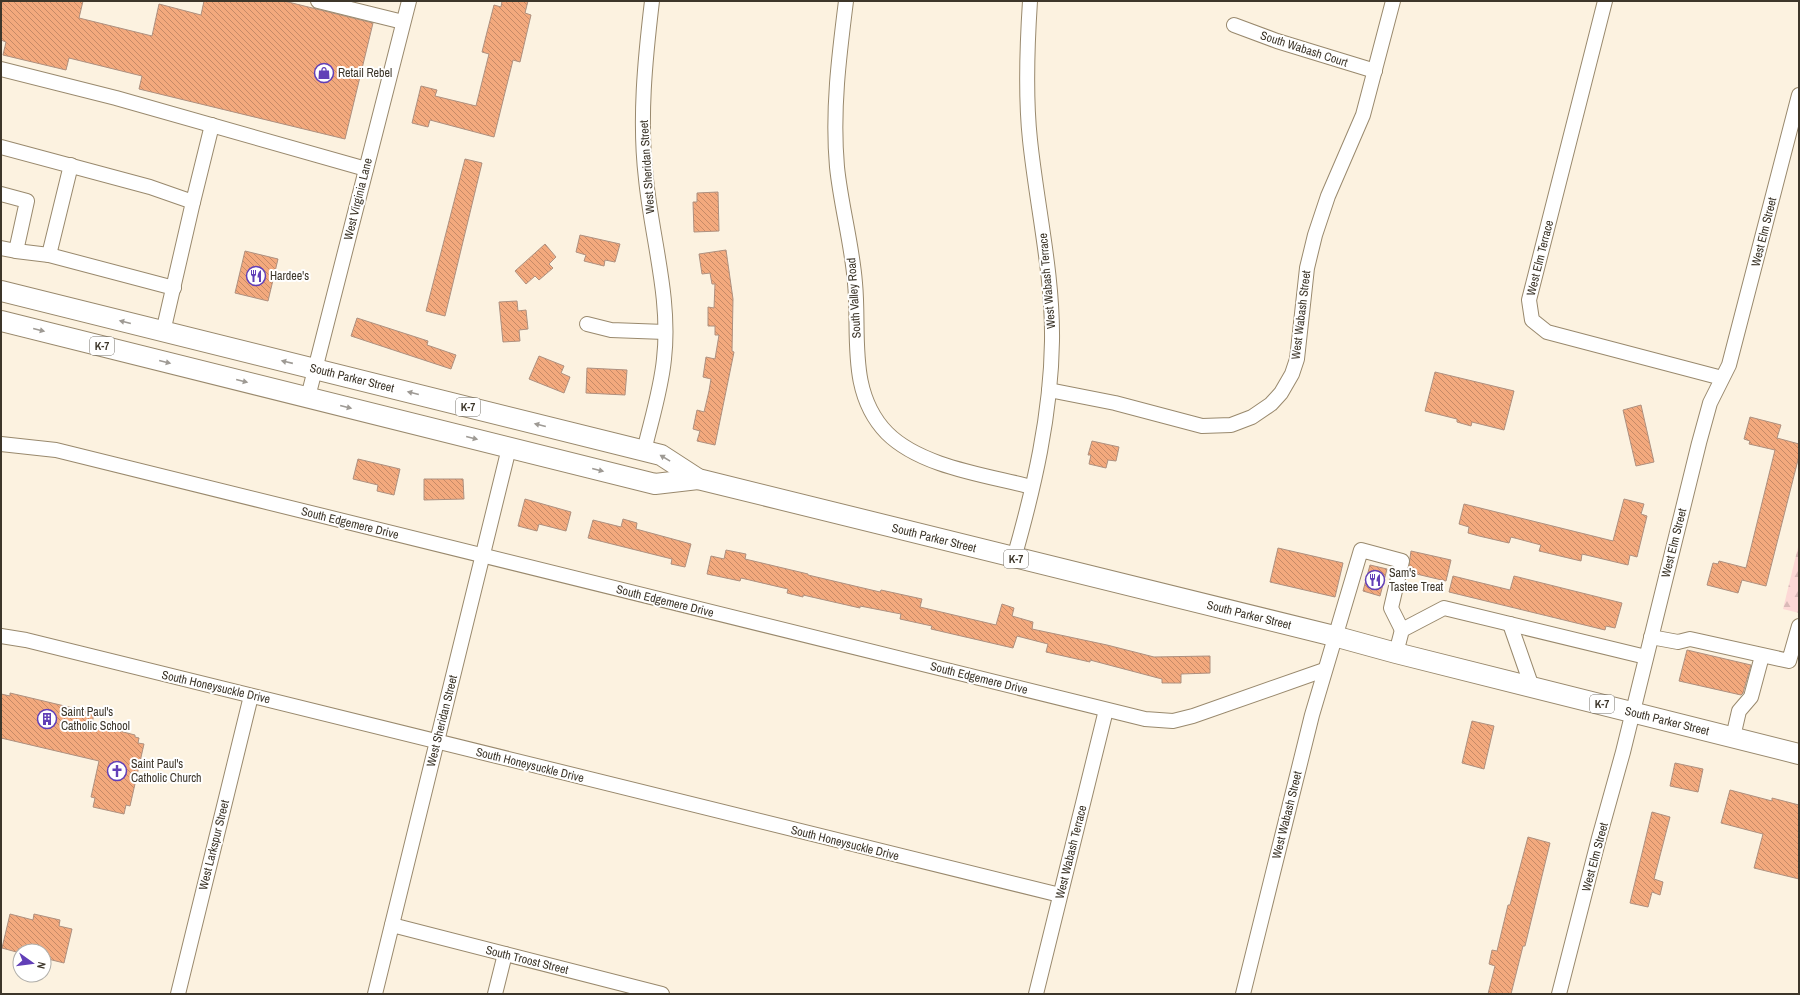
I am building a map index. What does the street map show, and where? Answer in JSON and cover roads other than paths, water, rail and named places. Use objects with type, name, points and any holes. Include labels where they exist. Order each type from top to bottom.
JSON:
[{"type":"highway","name":"South Parker Street","points":[[1,291],[661,455],[698,479],[1334,636],[1396,653],[1799,754]]},
{"type":"highway","name":"South Parker Street","points":[[1,321],[654,484],[698,479]]},
{"type":"street","points":[[318,1],[403,22]]},
{"type":"street","name":"West Virginia Lane","points":[[308,397],[408,1]]},
{"type":"street","name":"West Sheridan Street","points":[[644,451],[659,389],[664,359],[665,332],[664,295],[650,214],[643,134],[646,61],[652,1]]},
{"type":"street","name":"South Valley Road","points":[[846,1],[835,102],[836,138],[842,200],[854,266],[858,326],[857,358],[859,377],[864,396],[876,418],[887,432],[905,448],[926,460],[1032,487]]},
{"type":"street","name":"West Wabash Terrace","points":[[1014,558],[1042,445],[1049,390],[1052,342],[1051,297],[1035,185],[1028,98],[1030,1]]},
{"type":"street","name":"West Wabash Street","points":[[1049,390],[1115,403],[1202,426],[1230,425],[1252,417],[1271,404],[1292,374],[1297,359],[1306,268],[1328,196],[1363,115],[1393,1]]},
{"type":"street","name":"West Elm Terrace","points":[[1605,1],[1529,300],[1532,320],[1547,332],[1722,378]]},
{"type":"street","name":"South Wabash Court","points":[[1234,25],[1277,41],[1375,70]]},
{"type":"street","points":[[1,69],[212,125],[366,170]]},
{"type":"street","name":"West Elm Street","points":[[1559,994],[1633,712],[1709,410],[1729,365],[1740,328],[1799,95]]},
{"type":"street","points":[[163,332],[212,125]]},
{"type":"street","points":[[1,147],[150,187],[193,202]]},
{"type":"street","points":[[49,255],[71,165]]},
{"type":"street","points":[[1,194],[27,201],[16,251]]},
{"type":"street","points":[[1,248],[49,255],[174,288]]},
{"type":"street","points":[[586,324],[611,330],[665,332]]},
{"type":"street","name":"South Edgemere Drive","points":[[1,444],[56,450],[1145,719],[1172,721],[1193,716],[1324,670]]},
{"type":"street","name":"West Sheridan Street","points":[[375,994],[509,448]]},
{"type":"street","name":"West Wabash Street","points":[[1243,994],[1324,670],[1361,550],[1402,561],[1391,608],[1402,630]]},
{"type":"street","points":[[1396,653],[1402,630],[1444,608],[1646,657]]},
{"type":"street","points":[[1510,624],[1532,687]]},
{"type":"street","points":[[1651,636],[1678,642],[1690,639],[1789,661],[1799,626]]},
{"type":"street","name":"South Honeysuckle Drive","points":[[1,636],[26,640],[1060,895]]},
{"type":"street","points":[[1733,737],[1739,711],[1751,697],[1762,656]]},
{"type":"street","name":"West Larkspur Street","points":[[178,994],[209,861],[251,696]]},
{"type":"street","name":"West Wabash Terrace","points":[[1036,994],[1106,710]]},
{"type":"street","name":"South Troost Street","points":[[392,925],[662,994]]},
{"type":"street","points":[[495,994],[505,954]]},
{"type":"place","name":"Retail Rebel","points":[[324,73]]},
{"type":"place","name":"Hardee's","points":[[256,276]]},
{"type":"place","name":"Sam's Tastee Treat","points":[[1375,580]]},
{"type":"place","name":"Saint Paul's Catholic School","points":[[47,719]]},
{"type":"place","name":"Saint Paul's Catholic Church","points":[[117,771]]}]
